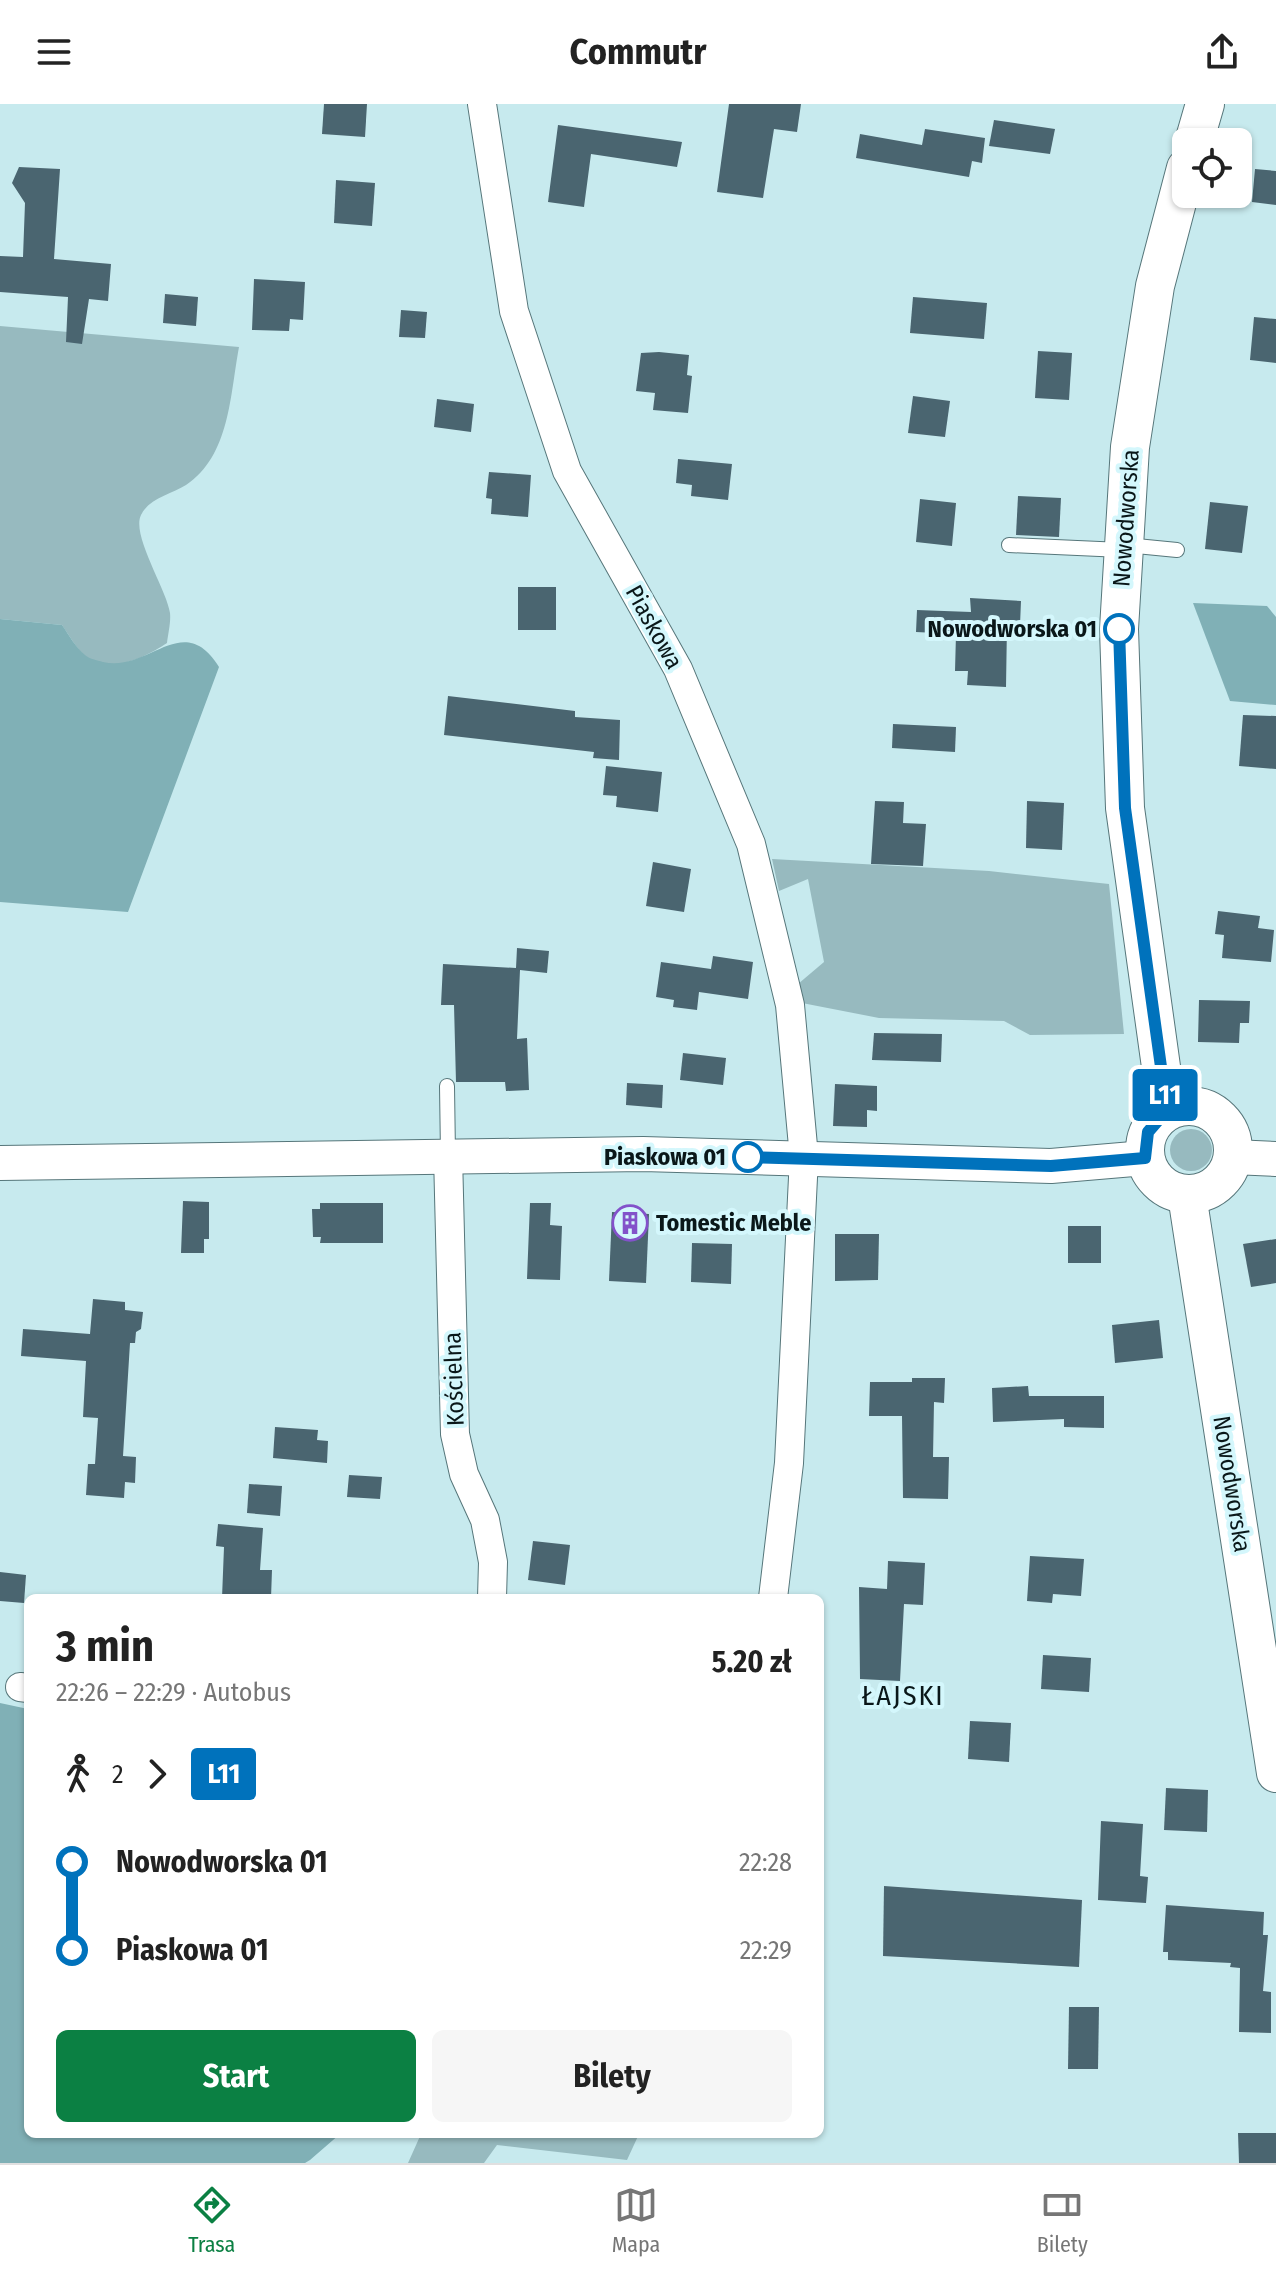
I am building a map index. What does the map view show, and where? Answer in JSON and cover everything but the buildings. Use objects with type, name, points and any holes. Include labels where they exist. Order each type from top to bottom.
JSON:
[{"type":"main road","points":[[1198,128],[1205,104]]},
{"type":"main road","name":"Nowodworska","points":[[1167,1110],[1125,808],[1119,629],[1130,447],[1155,286],[1175,208]]},
{"type":"main road","points":[[1184,1105],[1202,1107],[1220,1117],[1232,1138],[1233,1157],[1218,1184],[1201,1193],[1187,1195],[1161,1185],[1145,1158],[1148,1132],[1167,1110],[1184,1105]]},
{"type":"main road","name":"Nowodworska","points":[[1187,1195],[1276,1773]]},
{"type":"street","name":"Piaskowa","points":[[482,104],[514,311],[567,471],[678,669],[751,844],[790,1005],[804,1157]]},
{"type":"street","points":[[0,1163],[448,1155],[804,1157],[1051,1166],[1145,1158]]},
{"type":"street","name":"Kościelna","points":[[448,1155],[455,1434],[464,1474],[485,1520],[493,1562],[492,1594]]},
{"type":"street","points":[[773,1594],[789,1463],[804,1157]]},
{"type":"street","points":[[1233,1157],[1276,1159]]},
{"type":"lane","points":[[1009,545],[1177,550]]},
{"type":"lane","points":[[447,1086],[448,1155]]},
{"type":"shaded area","points":[[0,326],[239,347],[226,423],[212,458],[201,473],[186,485],[155,500],[141,515],[141,536],[170,617],[167,643],[138,659],[116,664],[95,662],[82,653],[62,625],[0,619]]},
{"type":"shaded area","points":[[1193,603],[1267,606],[1276,617],[1276,705],[1230,701]]},
{"type":"shaded area","points":[[0,619],[62,625],[82,652],[89,658],[103,662],[120,663],[179,643],[192,643],[206,651],[219,667],[128,912],[0,902]]},
{"type":"shaded area","points":[[772,859],[989,871],[1109,884],[1124,1034],[1030,1035],[1004,1021],[879,1018],[802,1003],[798,984],[824,962],[808,879],[779,891]]},
{"type":"shaded area","points":[[1191,1129],[1206,1135],[1212,1150],[1206,1165],[1191,1171],[1176,1165],[1170,1150],[1176,1135]]},
{"type":"shaded area","points":[[0,1703],[24,1708],[24,2138],[335,2138],[305,2163],[0,2163]]},
{"type":"shaded area","points":[[419,2138],[637,2138],[627,2160],[497,2145],[484,2163],[408,2163]]},
{"type":"bus line","name":"L11","points":[[748,1157],[1051,1166],[1145,1158],[1144,1145],[1148,1132],[1167,1110],[1125,808],[1119,629]]},
{"type":"place","name":"Nowodworska 01","points":[[1119,629]]},
{"type":"place","name":"Piaskowa 01","points":[[748,1157]]},
{"type":"place","name":"Tomestic Meble","points":[[630,1223]]},
{"type":"district","name":"ŁAJSKI","points":[[903,1695]]}]
